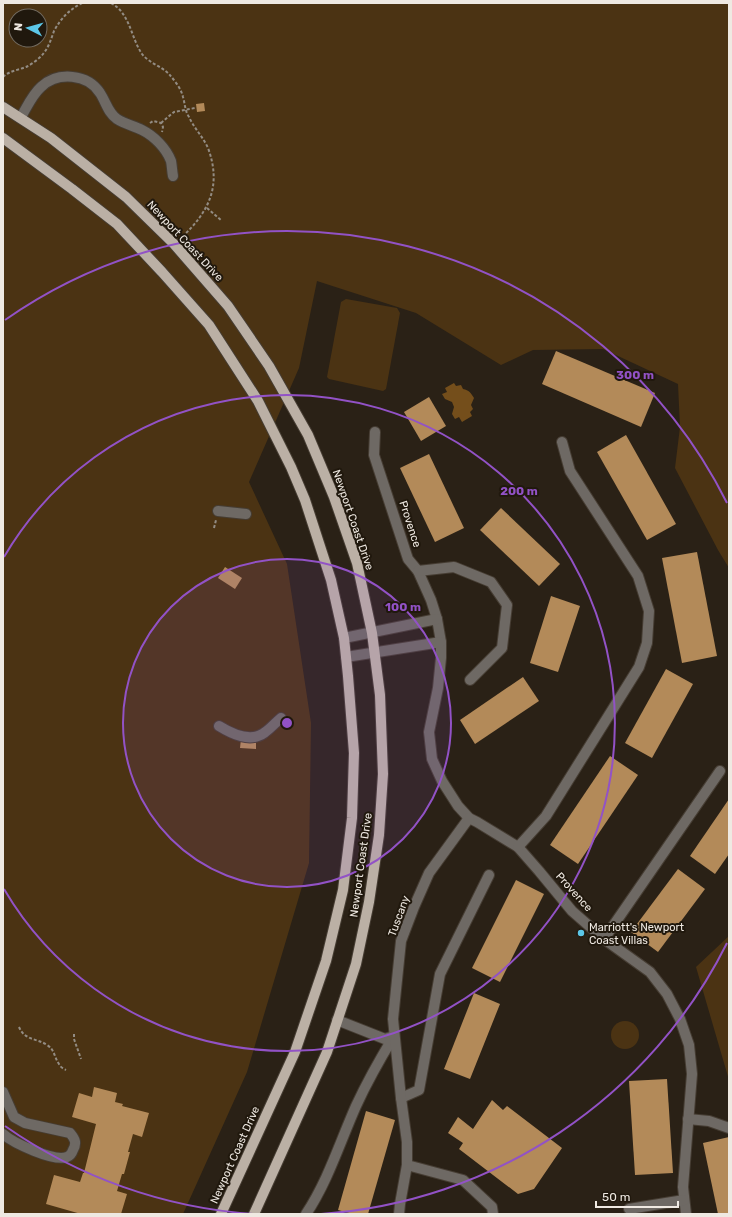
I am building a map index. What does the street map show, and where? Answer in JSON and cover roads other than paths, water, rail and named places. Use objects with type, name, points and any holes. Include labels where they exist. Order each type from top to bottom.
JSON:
[{"type":"main road","name":"Newport Coast Drive","points":[[3,107],[21,117],[51,138],[126,197],[174,244],[228,306],[269,366],[308,435],[334,497],[357,563],[372,633],[380,695],[382,774],[379,835],[369,902],[356,964],[327,1052],[254,1214]]},
{"type":"main road","name":"Newport Coast Drive","points":[[3,138],[117,224],[162,272],[209,326],[258,401],[291,467],[305,500],[331,580],[344,638],[354,752],[352,818],[343,890],[326,961],[295,1052],[221,1214]]},
{"type":"street","points":[[21,117],[36,92],[45,83],[61,77],[70,76],[81,78],[91,83],[100,93],[108,109],[116,118],[143,130],[156,139],[165,150],[171,161],[173,176]]},
{"type":"street","name":"Provence","points":[[376,432],[374,455],[408,559],[418,571],[431,600],[437,619],[441,642],[438,688],[429,732],[432,759],[442,781],[458,806],[468,818],[518,847],[539,870],[572,911],[604,939],[650,972],[667,994],[680,1018],[689,1045],[692,1074],[683,1187],[686,1214]]},
{"type":"street","points":[[518,847],[546,816],[639,667],[647,643],[649,611],[638,576],[570,471],[562,442]]},
{"type":"street","points":[[217,515],[246,514]]},
{"type":"street","points":[[418,571],[454,567],[491,582],[507,605],[502,648],[470,680]]},
{"type":"street","points":[[344,638],[437,619]]},
{"type":"street","points":[[346,657],[441,642]]},
{"type":"street","points":[[219,726],[234,735],[256,737],[264,733],[280,718]]},
{"type":"street","points":[[604,939],[720,771]]},
{"type":"street","name":"Tuscany","points":[[400,1214],[400,1204],[407,1165],[408,1142],[401,1098],[393,1018],[401,941],[414,907],[430,873],[468,818]]},
{"type":"street","points":[[401,1098],[419,1090],[440,974],[490,875]]},
{"type":"street","points":[[337,1020],[385,1039],[394,1036]]},
{"type":"street","points":[[306,1214],[313,1204],[335,1157],[356,1106],[377,1064],[394,1036]]},
{"type":"street","points":[[3,1092],[14,1117],[25,1123],[70,1133],[75,1138],[75,1146],[72,1154],[67,1157],[56,1158],[31,1149],[3,1134]]},
{"type":"street","points":[[688,1119],[709,1121],[729,1128]]},
{"type":"street","points":[[407,1165],[463,1180],[492,1207],[493,1214]]},
{"type":"street","points":[[629,1209],[684,1200]]},
{"type":"place","name":"Marriott's Newport Coast Villas","points":[[581,933]]}]
